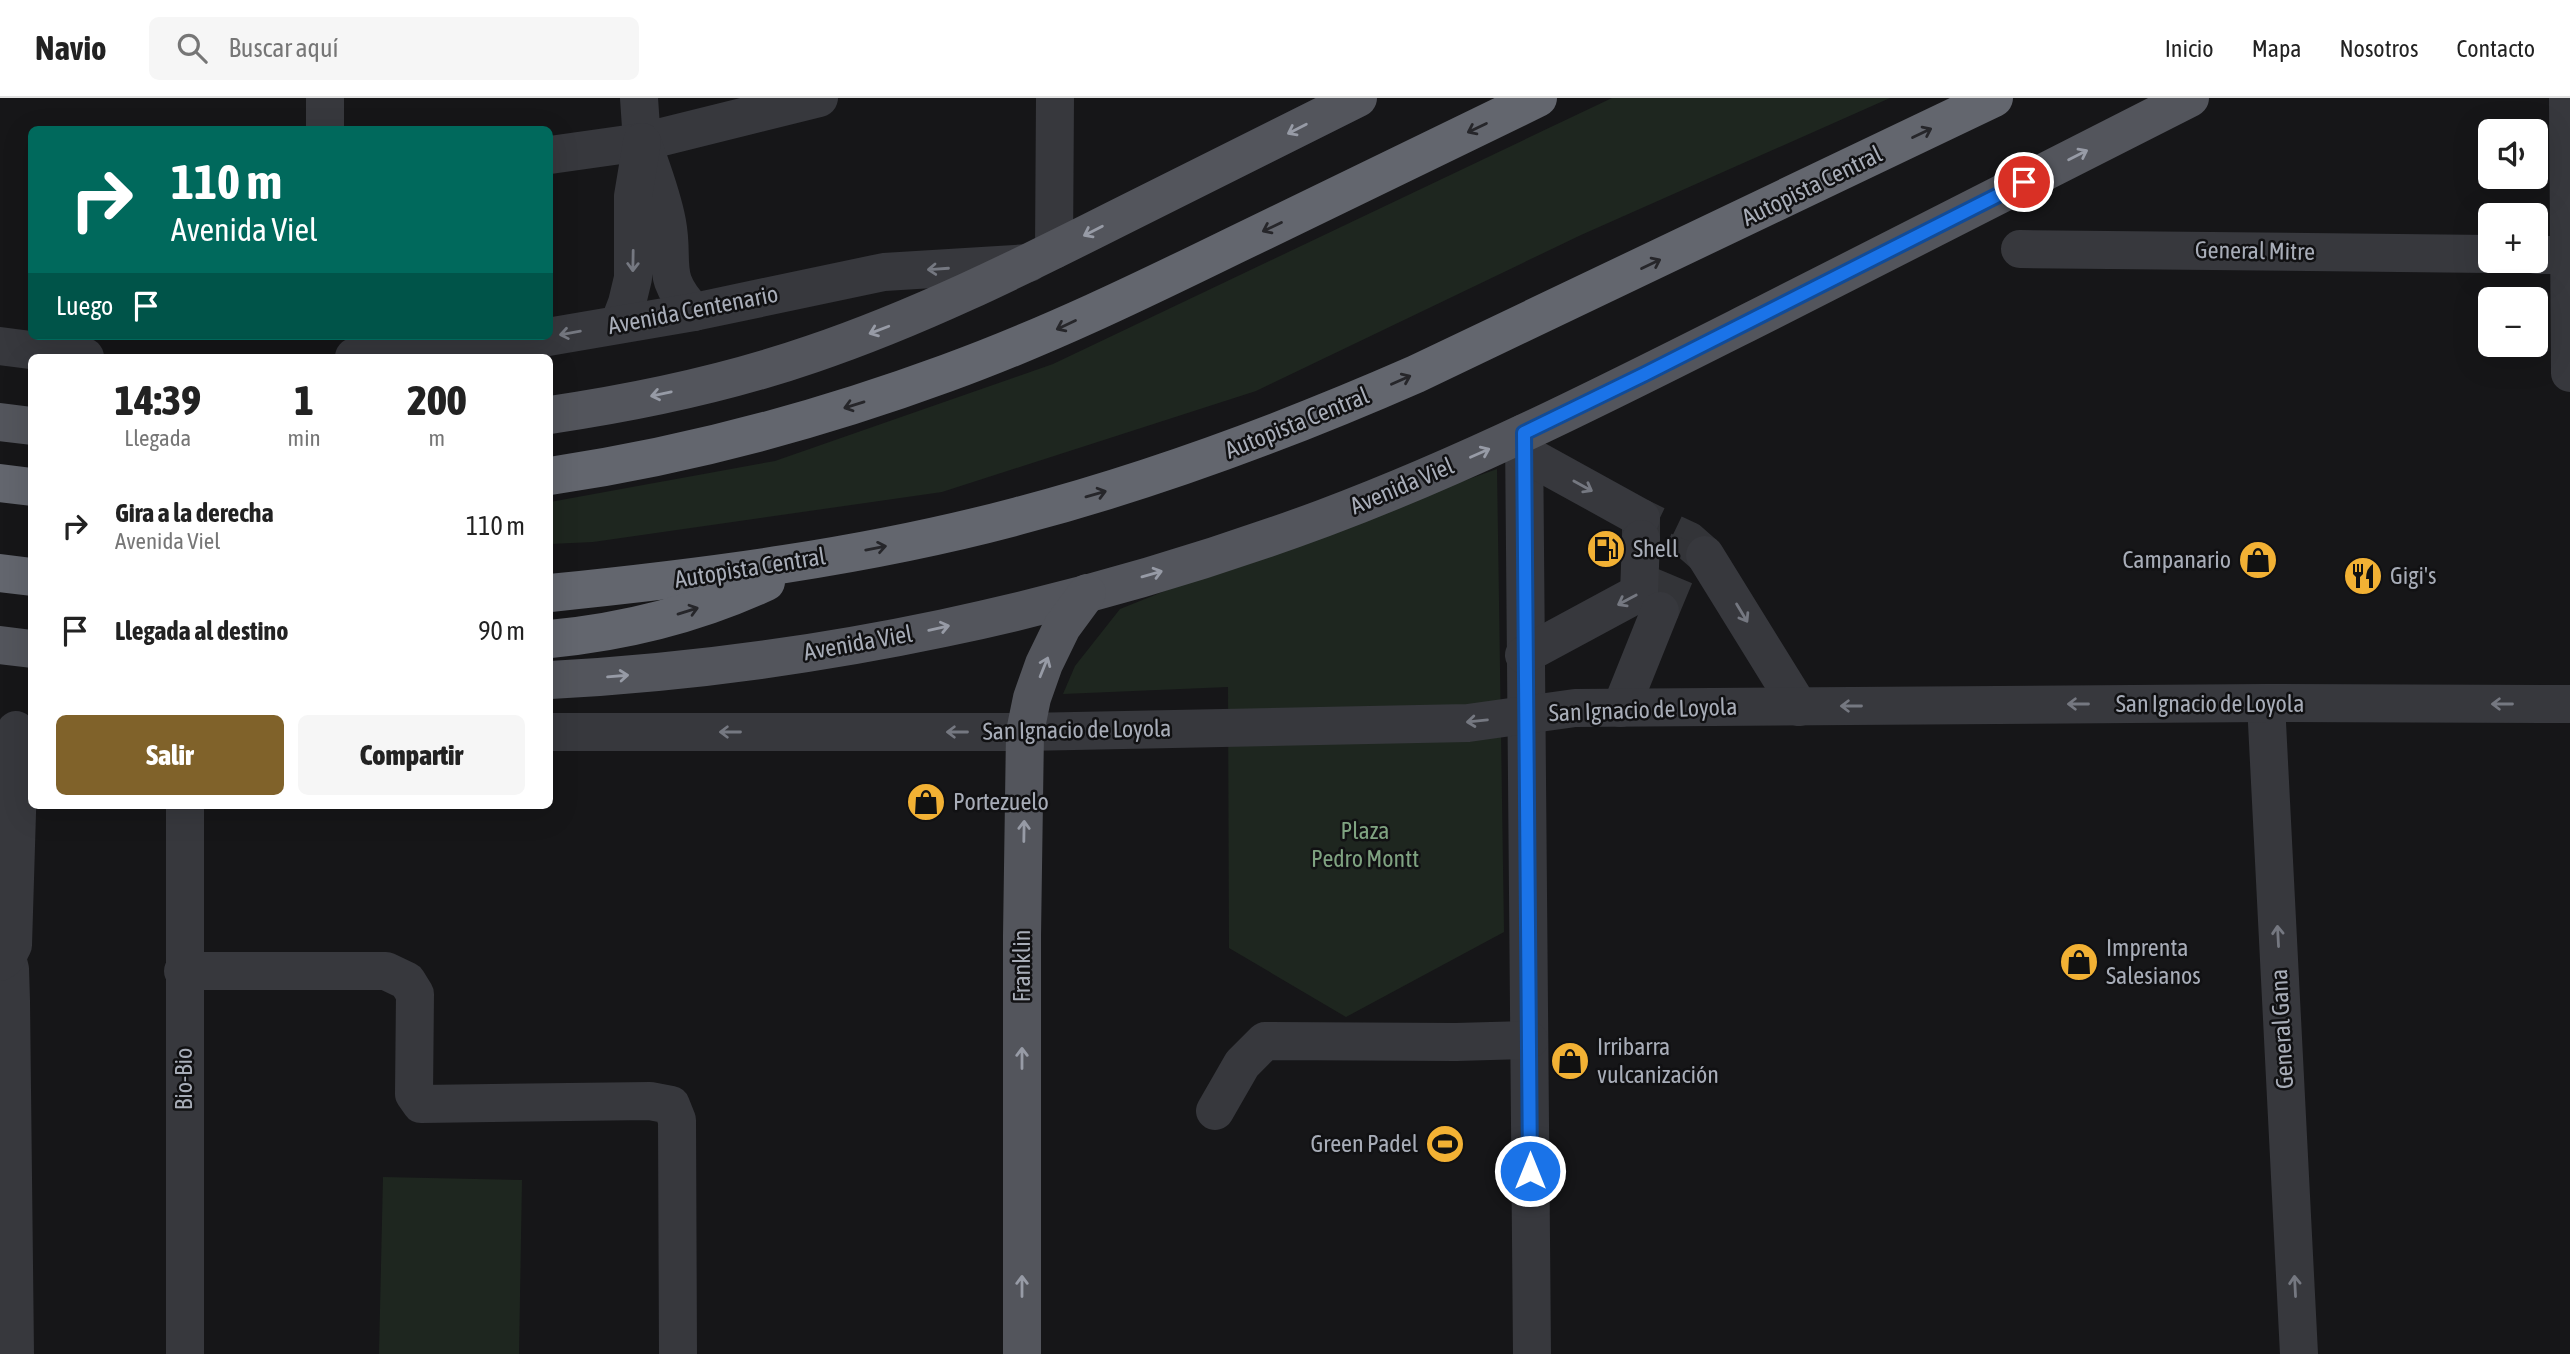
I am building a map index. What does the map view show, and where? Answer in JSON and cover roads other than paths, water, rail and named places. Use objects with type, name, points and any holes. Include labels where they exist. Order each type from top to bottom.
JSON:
[{"type":"highway","points":[[553,475],[686,451],[862,402],[948,373],[1071,323],[1538,98]]},
{"type":"highway","name":"Autopista Central","points":[[553,593],[679,580],[808,561],[914,541],[1121,487],[1221,454],[1320,416],[1589,293],[1994,98]]},
{"type":"highway","points":[[0,483],[28,486]]},
{"type":"highway","points":[[553,638],[667,617],[716,603],[808,561]]},
{"type":"highway","points":[[0,573],[28,576]]},
{"type":"main road","points":[[553,414],[737,377],[811,355],[959,297],[1358,98]]},
{"type":"main road","name":"Avenida Viel","points":[[553,680],[699,668],[910,635],[1087,593],[1170,569],[1322,518],[1524,444],[1645,374],[2190,98]]},
{"type":"main road","points":[[0,422],[28,426]]},
{"type":"main road","name":"Franklin","points":[[1022,1354],[1025,732],[1032,698],[1044,664],[1062,627],[1087,593]]},
{"type":"main road","points":[[0,645],[28,648]]},
{"type":"street","points":[[325,98],[326,126]]},
{"type":"street","points":[[619,324],[633,278],[633,196],[642,142],[639,98]]},
{"type":"street","points":[[553,155],[642,142],[819,98]]},
{"type":"street","points":[[1042,257],[1055,98]]},
{"type":"street","points":[[2568,98],[2570,373]]},
{"type":"street","points":[[642,142],[661,193],[668,225],[670,273],[677,295],[694,312]]},
{"type":"street","name":"General Mitre","points":[[2020,249],[2478,254]]},
{"type":"street","points":[[2548,255],[2570,255]]},
{"type":"street","name":"Avenida Centenario","points":[[553,336],[694,312],[884,272],[1042,257]]},
{"type":"street","name":"Avenida Centenario","points":[[389,354],[529,340]]},
{"type":"street","points":[[0,346],[62,354]]},
{"type":"street","points":[[1524,444],[1641,528],[1639,593],[1524,655]]},
{"type":"street","points":[[1524,444],[1532,1354]]},
{"type":"street","points":[[1705,555],[1799,706]]},
{"type":"street","points":[[1621,708],[1660,611]]},
{"type":"street","name":"San Ignacio de Loyola","points":[[553,732],[1025,732],[1468,723],[1574,708],[2266,703],[2570,704]]},
{"type":"street","name":"General Gana","points":[[2266,703],[2299,1354]]},
{"type":"street","points":[[15,1354],[10,980],[3,960],[13,945],[18,780],[16,730]]},
{"type":"street","name":"Bio-Bio","points":[[184,1354],[185,809]]},
{"type":"street","points":[[183,971],[386,971],[407,981],[415,994],[414,1094],[421,1104],[650,1101],[671,1105],[677,1120],[678,1354]]},
{"type":"street","points":[[1215,1111],[1242,1064],[1265,1041],[1529,1040]]},
{"type":"tunnel","points":[[1641,539],[1641,518],[1689,541],[1705,555]]},
{"type":"tunnel","points":[[1660,611],[1689,541]]},
{"type":"place","name":"Shell","points":[[1606,549]]},
{"type":"place","name":"Campanario","points":[[2258,560]]},
{"type":"place","name":"Gigi's","points":[[2363,576]]},
{"type":"place","name":"Portezuelo","points":[[926,802]]},
{"type":"place","name":"Imprenta Salesianos","points":[[2079,962]]},
{"type":"place","name":"Irribarra vulcanización","points":[[1570,1061]]},
{"type":"place","name":"Green Padel","points":[[1445,1144]]},
{"type":"park label","name":"Plaza Pedro Montt","points":[[1365,845]]}]
